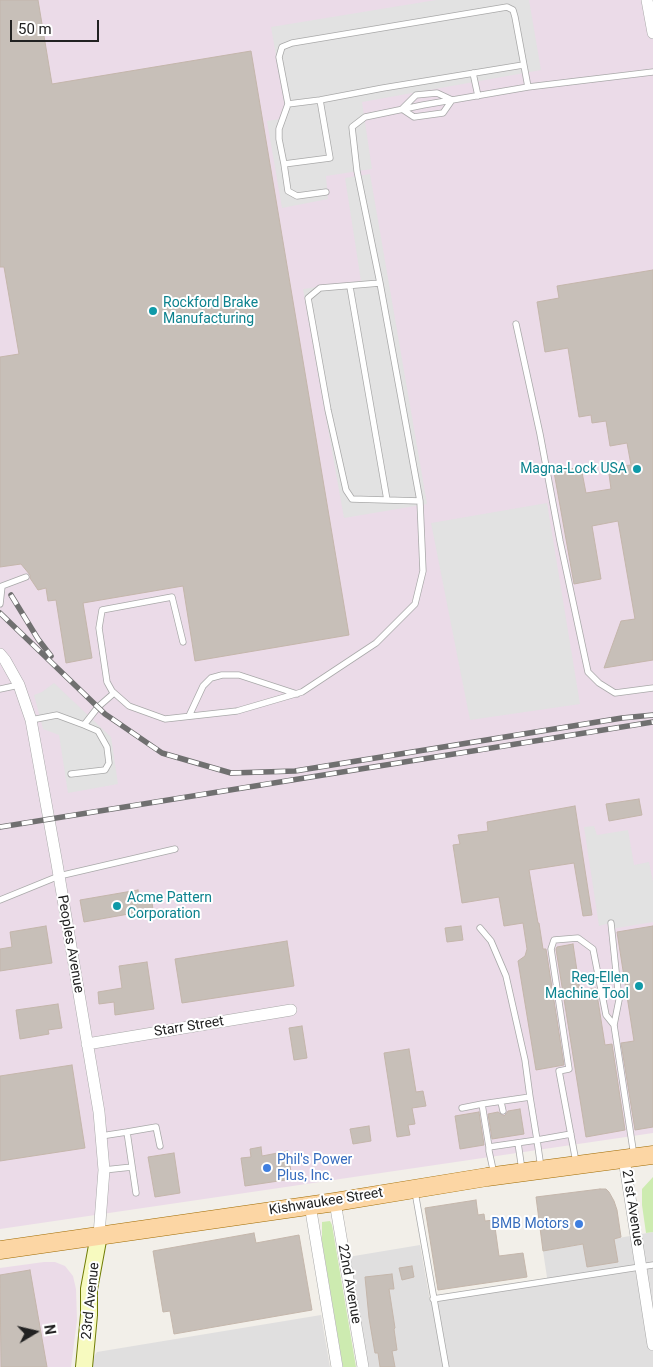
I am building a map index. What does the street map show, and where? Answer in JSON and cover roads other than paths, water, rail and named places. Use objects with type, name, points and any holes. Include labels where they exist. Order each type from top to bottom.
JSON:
[{"type":"main road","name":"Kishwaukee Street","points":[[0,1250],[335,1202],[494,1176],[653,1155]]},
{"type":"street","points":[[647,0],[653,33]]},
{"type":"street","name":"Peoples Avenue","points":[[3,657],[19,685],[31,720],[88,1044],[99,1112],[104,1170],[99,1235]]},
{"type":"street","name":"Starr Street","points":[[88,1044],[291,1010]]},
{"type":"street","name":"21st Avenue","points":[[629,1158],[641,1266],[653,1346]]},
{"type":"street","name":"22nd Avenue","points":[[335,1202],[363,1367]]},
{"type":"street","name":"22nd Avenue","points":[[310,1205],[337,1367]]},
{"type":"street","name":"23rd Avenue","points":[[84,1367],[89,1315],[89,1289],[99,1235]]},
{"type":"lane","points":[[326,192],[297,196],[288,191],[279,139],[279,129],[288,104],[279,57],[282,47],[292,43],[329,36],[507,7],[513,10],[515,17],[528,88]]},
{"type":"lane","points":[[288,104],[523,65]]},
{"type":"lane","points":[[183,642],[172,597],[102,610],[99,628],[107,682],[114,693],[129,706],[165,719],[237,711],[297,694],[376,643],[415,604],[423,571],[420,501],[357,171],[352,127],[365,117],[402,109],[528,88],[653,72]]},
{"type":"lane","points":[[473,73],[478,96]]},
{"type":"lane","points":[[402,109],[416,95],[437,93],[452,100]]},
{"type":"lane","points":[[284,164],[330,158],[320,100]]},
{"type":"lane","points":[[402,109],[414,117],[443,113],[452,100]]},
{"type":"lane","points":[[380,284],[320,288],[308,298],[328,410],[346,490],[352,499],[420,501]]},
{"type":"lane","points":[[350,287],[387,500]]},
{"type":"lane","points":[[516,324],[588,672],[599,683],[615,694],[653,688]]},
{"type":"lane","points":[[0,604],[2,586],[26,576]]},
{"type":"lane","points":[[189,716],[203,686],[211,678],[222,675],[239,675],[297,694]]},
{"type":"lane","points":[[0,689],[19,685]]},
{"type":"lane","points":[[84,725],[98,707],[114,693]]},
{"type":"lane","points":[[31,720],[57,715],[98,731],[107,747],[109,763],[105,770],[71,774]]},
{"type":"lane","points":[[0,900],[59,876],[175,849]]},
{"type":"lane","points":[[611,923],[619,1000],[614,1025],[629,1158]]},
{"type":"lane","points":[[480,928],[491,941],[506,976],[525,1060],[541,1170]]},
{"type":"lane","points":[[576,1165],[560,1071],[569,1069],[551,949],[554,940],[578,938],[593,949],[606,1015],[614,1025]]},
{"type":"lane","points":[[462,1108],[530,1097]]},
{"type":"lane","points":[[501,1102],[503,1111]]},
{"type":"lane","points":[[482,1104],[494,1176]]},
{"type":"lane","points":[[101,1136],[156,1127],[160,1146]]},
{"type":"lane","points":[[127,1132],[136,1193]]},
{"type":"lane","points":[[488,1147],[571,1134]]},
{"type":"lane","points":[[507,1137],[508,1144]]},
{"type":"lane","points":[[518,1143],[523,1172]]},
{"type":"lane","points":[[104,1170],[132,1167]]},
{"type":"lane","points":[[414,1188],[446,1367]]},
{"type":"lane","points":[[433,1299],[653,1265]]},
{"type":"railway","points":[[11,595],[38,639],[51,656]]},
{"type":"railway","points":[[0,613],[105,714],[162,753],[231,773],[295,771],[622,718],[653,715]]},
{"type":"railway","points":[[0,827],[653,722]]},
{"type":"place","name":"Rockford Brake Manufacturing","points":[[153,311]]},
{"type":"place","name":"Magna-Lock USA","points":[[637,469]]},
{"type":"place","name":"Acme Pattern Corporation","points":[[117,906]]},
{"type":"place","name":"Reg-Ellen Machine Tool","points":[[639,986]]},
{"type":"place","name":"Phil's Power Plus, Inc.","points":[[267,1168]]},
{"type":"place","name":"BMB Motors","points":[[579,1224]]}]
